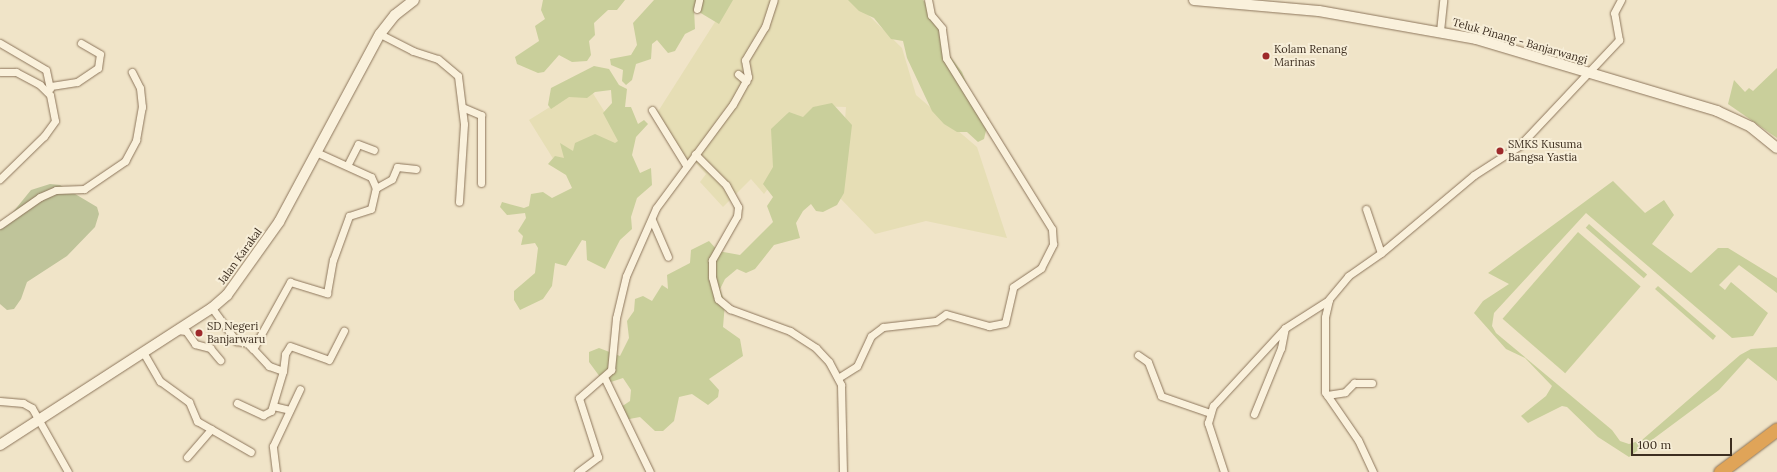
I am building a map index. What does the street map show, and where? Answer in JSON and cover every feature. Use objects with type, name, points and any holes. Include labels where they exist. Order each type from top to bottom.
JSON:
[{"type":"highway","points":[[1720,472],[1777,429]]},
{"type":"main road","name":"Jalan Karakal","points":[[0,445],[212,308],[261,249],[380,34],[395,15],[414,0]]},
{"type":"main road","name":"Teluk Pinang - Banjarwangi","points":[[1194,0],[1274,3],[1440,31],[1733,117],[1777,148]]},
{"type":"street","points":[[696,8],[699,0]]},
{"type":"street","points":[[578,472],[598,457],[579,398],[605,379],[613,363],[620,291],[652,220],[686,165],[746,82],[748,75],[745,60],[765,27],[774,0]]},
{"type":"street","points":[[838,378],[857,366],[871,336],[884,327],[936,321],[946,314],[989,326],[1005,323],[1013,287],[1041,268],[1053,244],[1052,229],[946,58],[942,28],[931,15],[928,0]]},
{"type":"street","points":[[1440,31],[1443,0]]},
{"type":"street","points":[[1224,472],[1210,430],[1210,413],[1285,328],[1329,299],[1348,276],[1381,253],[1470,178],[1512,153],[1589,74],[1619,40],[1614,13],[1620,0]]},
{"type":"street","points":[[380,34],[413,51],[438,59],[452,69],[461,81],[462,107],[459,202]]},
{"type":"street","points":[[0,43],[46,70],[51,86],[50,95],[55,116],[53,126],[0,179]]},
{"type":"street","points":[[51,86],[77,82],[98,68],[100,54],[81,43]]},
{"type":"street","points":[[0,72],[21,73],[50,95]]},
{"type":"street","points":[[0,225],[40,197],[56,190],[84,189],[125,161],[136,140],[142,107],[140,88],[132,72]]},
{"type":"street","points":[[738,74],[746,82]]},
{"type":"street","points":[[462,107],[481,115],[481,183]]},
{"type":"street","points":[[652,110],[686,165]]},
{"type":"street","points":[[348,164],[358,144],[374,150]]},
{"type":"street","points":[[253,349],[288,284],[294,281],[327,293],[333,260],[349,216],[370,212],[376,188],[371,177],[348,164],[316,152]]},
{"type":"street","points":[[694,154],[726,185],[738,207],[736,216],[712,260],[712,277],[719,301],[790,331],[816,348],[838,378],[843,472]]},
{"type":"street","points":[[376,188],[392,179],[397,167],[416,169]]},
{"type":"street","points":[[1366,209],[1381,253]]},
{"type":"street","points":[[652,220],[668,257]]},
{"type":"street","points":[[1329,299],[1325,322],[1327,395],[1358,440],[1372,472]]},
{"type":"street","points":[[212,308],[236,341],[247,343],[269,366],[283,371]]},
{"type":"street","points":[[1254,414],[1282,348],[1285,328]]},
{"type":"street","points":[[177,330],[187,332],[195,344],[210,348],[220,360]]},
{"type":"street","points":[[237,403],[263,416],[273,406],[283,371],[285,354],[290,346],[330,360],[344,331]]},
{"type":"street","points":[[143,352],[160,382],[187,400],[196,419],[251,452]]},
{"type":"street","points":[[1138,355],[1150,365],[1161,396],[1210,413]]},
{"type":"street","points":[[605,379],[650,472]]},
{"type":"street","points":[[1327,395],[1345,392],[1354,383],[1372,383]]},
{"type":"street","points":[[276,472],[273,446],[300,389]]},
{"type":"street","points":[[0,401],[28,405],[39,419],[68,472]]},
{"type":"street","points":[[273,406],[290,410]]},
{"type":"street","points":[[187,457],[211,429]]},
{"type":"shaded area","points":[[729,0],[853,0],[902,48],[916,95],[977,147],[1007,238],[926,221],[875,234],[839,197],[846,107],[817,106],[801,123],[788,112],[778,175],[764,194],[751,179],[723,207],[700,182],[706,174],[694,161],[686,161],[657,113]]},
{"type":"shaded area","points":[[587,84],[623,141],[578,152],[557,165],[529,120]]},
{"type":"green space","points":[[543,0],[625,0],[617,10],[608,10],[594,23],[595,35],[589,41],[591,55],[587,61],[572,62],[559,55],[544,72],[538,73],[517,64],[515,57],[539,41],[535,26],[545,19],[541,10]]},
{"type":"green space","points":[[654,0],[733,0],[719,24],[694,9],[695,29],[685,34],[675,51],[668,53],[657,40],[652,44],[651,59],[636,64],[632,80],[626,85],[622,81],[623,70],[611,65],[610,59],[631,55],[637,45],[633,23]]},
{"type":"green space","points":[[848,0],[923,0],[930,6],[944,28],[946,51],[962,72],[977,110],[989,118],[984,139],[978,142],[967,132],[957,132],[944,124],[932,111],[907,58],[903,41],[891,39],[874,18],[859,11]]},
{"type":"green space","points":[[594,66],[609,69],[619,85],[627,89],[625,107],[631,107],[638,124],[644,120],[648,124],[636,137],[632,155],[640,173],[651,168],[652,185],[637,198],[631,217],[632,229],[620,240],[605,269],[587,260],[586,241],[582,240],[566,266],[555,263],[552,286],[543,299],[520,310],[514,300],[514,291],[535,273],[538,248],[535,243],[521,245],[523,236],[518,231],[526,218],[525,213],[507,215],[500,207],[502,202],[524,208],[529,206],[531,194],[543,192],[552,198],[572,188],[566,175],[548,164],[555,156],[564,158],[560,143],[573,151],[575,143],[595,134],[615,143],[618,141],[603,113],[612,103],[611,90],[595,92],[587,98],[569,97],[551,109],[548,105],[551,88]]},
{"type":"green space","points":[[1777,68],[1777,138],[1728,104],[1734,80],[1745,92],[1749,88],[1753,91]]},
{"type":"green space","points":[[832,103],[852,125],[844,193],[837,205],[823,212],[816,211],[811,204],[803,211],[796,223],[800,238],[774,245],[755,269],[746,273],[737,269],[725,279],[720,289],[725,303],[723,327],[740,339],[743,356],[709,379],[719,390],[718,397],[708,405],[692,394],[679,397],[674,421],[663,431],[655,431],[640,417],[624,420],[618,409],[630,401],[631,390],[623,378],[611,382],[600,377],[589,362],[589,352],[599,348],[620,356],[629,338],[627,321],[634,311],[635,299],[643,296],[652,301],[662,285],[668,289],[667,275],[690,263],[691,250],[709,241],[718,251],[740,255],[773,222],[767,206],[773,197],[763,184],[773,167],[771,129],[789,112],[803,117],[813,107]]},
{"type":"green space","points":[[1613,181],[1645,213],[1664,200],[1674,215],[1652,244],[1691,273],[1718,248],[1728,248],[1777,278],[1777,293],[1739,265],[1719,285],[1725,290],[1731,282],[1768,313],[1753,336],[1732,338],[1586,213],[1494,313],[1492,326],[1496,333],[1612,430],[1620,441],[1629,444],[1642,440],[1740,355],[1751,349],[1777,347],[1777,381],[1748,358],[1719,390],[1629,457],[1598,437],[1567,407],[1562,406],[1528,423],[1521,416],[1546,396],[1552,386],[1525,358],[1506,349],[1474,313],[1483,301],[1509,284],[1488,273]]},
{"type":"green space","points":[[50,184],[60,185],[97,207],[99,214],[95,227],[67,256],[27,282],[21,299],[14,309],[7,310],[0,304],[0,228],[31,190]]},
{"type":"green space","points":[[1589,224],[1647,275],[1644,278],[1586,228]]},
{"type":"green space","points":[[1578,232],[1641,286],[1565,373],[1503,319]]},
{"type":"green space","points":[[1658,286],[1716,336],[1713,340],[1655,289]]},
{"type":"place","name":"Kolam Renang Marinas","points":[[1266,56]]},
{"type":"place","name":"SMKS Kusuma Bangsa Yastia","points":[[1500,151]]},
{"type":"place","name":"SD Negeri Banjarwaru","points":[[199,333]]}]
